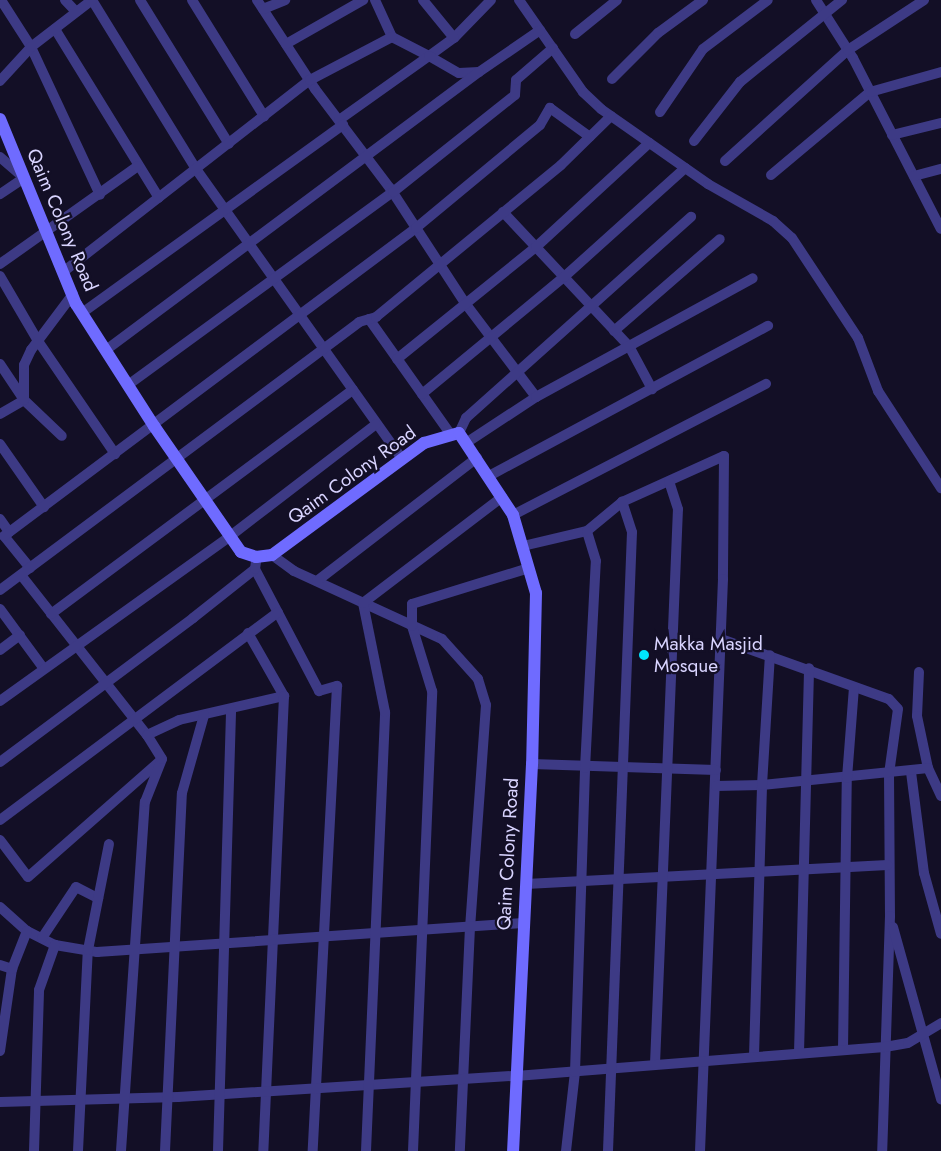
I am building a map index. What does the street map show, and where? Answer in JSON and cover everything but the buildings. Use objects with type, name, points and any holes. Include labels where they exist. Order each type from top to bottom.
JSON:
[{"type":"street","points":[[1,0],[31,47],[100,195]]},
{"type":"street","points":[[65,0],[76,12]]},
{"type":"street","points":[[0,81],[31,47],[92,0],[196,169],[402,459]]},
{"type":"street","points":[[140,0],[229,144]]},
{"type":"street","points":[[192,0],[264,116]]},
{"type":"street","points":[[257,0],[310,80],[393,192],[466,304],[536,397]]},
{"type":"street","points":[[264,9],[285,0]]},
{"type":"street","points":[[286,44],[363,0]]},
{"type":"street","points":[[375,0],[392,37],[459,73],[479,72]]},
{"type":"street","points":[[423,0],[454,38]]},
{"type":"street","points":[[82,313],[226,211],[454,38],[491,0]]},
{"type":"street","points":[[519,0],[583,92],[611,116],[649,143],[685,168],[773,221],[792,238],[858,338],[878,392],[941,488]]},
{"type":"street","points":[[574,34],[617,0]]},
{"type":"street","points":[[612,79],[658,32],[703,0]]},
{"type":"street","points":[[660,112],[703,49],[768,0]]},
{"type":"street","points":[[816,0],[848,50],[914,176],[938,216],[941,229]]},
{"type":"street","points":[[694,141],[740,82],[842,0]]},
{"type":"street","points":[[724,161],[848,50],[924,0]]},
{"type":"street","points":[[55,28],[159,198]]},
{"type":"street","points":[[106,350],[479,72],[540,30]]},
{"type":"street","points":[[63,272],[310,80],[392,37]]},
{"type":"street","points":[[128,385],[393,192],[515,95],[516,80],[553,48]]},
{"type":"street","points":[[771,175],[870,92],[941,72]]},
{"type":"street","points":[[30,568],[4,536],[301,317],[416,228],[540,125],[550,108],[590,137]]},
{"type":"street","points":[[0,590],[177,460],[358,322],[376,317],[503,212],[590,137],[611,116]]},
{"type":"street","name":"Qaim Colony Road","points":[[0,119],[63,272],[82,313],[154,426],[229,537],[241,552],[256,562]]},
{"type":"street","points":[[892,134],[941,123]]},
{"type":"street","points":[[397,360],[536,247],[649,143]]},
{"type":"street","points":[[0,157],[24,178],[0,194]]},
{"type":"street","points":[[0,264],[47,233],[138,166]]},
{"type":"street","points":[[422,394],[564,277],[685,168]]},
{"type":"street","points":[[914,176],[941,169]]},
{"type":"street","points":[[503,212],[629,346],[652,389]]},
{"type":"street","points":[[459,437],[466,418],[691,217]]},
{"type":"street","points":[[614,331],[720,240]]},
{"type":"street","points":[[0,276],[38,341],[115,454]]},
{"type":"street","points":[[459,437],[753,278]]},
{"type":"street","points":[[24,400],[24,365],[38,341],[73,294]]},
{"type":"street","points":[[369,319],[422,394],[459,437]]},
{"type":"street","points":[[489,476],[768,326]]},
{"type":"street","points":[[0,364],[24,400],[62,436]]},
{"type":"street","points":[[513,515],[766,384]]},
{"type":"street","points":[[51,614],[206,502],[353,390]]},
{"type":"street","points":[[0,414],[24,400]]},
{"type":"street","points":[[0,701],[229,537],[376,424]]},
{"type":"street","name":"Qaim Colony Road","points":[[272,555],[424,443],[459,437],[477,458],[513,515],[536,593],[532,764],[513,1151]]},
{"type":"street","points":[[0,444],[44,507]]},
{"type":"street","points":[[523,546],[587,531],[622,502],[724,456],[716,786],[700,1151]]},
{"type":"street","points":[[317,581],[477,458]]},
{"type":"street","points":[[655,1064],[678,509],[669,481]]},
{"type":"street","points":[[363,603],[502,497]]},
{"type":"street","points":[[608,1151],[632,532],[622,502]]},
{"type":"street","points":[[0,519],[9,532]]},
{"type":"street","points":[[566,1151],[575,1072],[583,883],[585,768],[596,561],[587,531]]},
{"type":"street","points":[[0,762],[106,685],[256,562],[272,555],[317,581],[442,639],[478,679],[486,705],[470,927],[460,1151]]},
{"type":"street","points":[[256,562],[278,612],[319,691],[337,686],[313,1151]]},
{"type":"street","points":[[413,1151],[432,691],[412,626],[412,604],[529,568]]},
{"type":"street","points":[[21,574],[134,719],[162,759]]},
{"type":"street","points":[[363,603],[385,712],[366,1151]]},
{"type":"street","points":[[0,609],[44,669]]},
{"type":"street","points":[[0,820],[278,612]]},
{"type":"street","points":[[248,633],[284,696],[263,1151]]},
{"type":"street","points":[[0,650],[20,636]]},
{"type":"street","points":[[721,638],[810,668],[854,687],[889,699],[898,709],[889,774],[888,865],[890,916],[882,1151]]},
{"type":"street","points":[[754,1056],[761,872],[762,785],[770,655]]},
{"type":"street","points":[[799,1053],[804,870],[804,781],[810,668]]},
{"type":"street","points":[[919,672],[917,716],[928,768],[941,796]]},
{"type":"street","points":[[843,1050],[847,778],[854,687]]},
{"type":"street","points":[[146,735],[179,720],[284,696]]},
{"type":"street","points":[[218,1151],[231,709]]},
{"type":"street","points":[[166,1151],[182,793],[204,715]]},
{"type":"street","points":[[0,840],[28,877],[162,759]]},
{"type":"street","points":[[121,1151],[145,802],[162,759]]},
{"type":"street","points":[[532,764],[585,768],[622,767],[716,770]]},
{"type":"street","points":[[716,786],[762,785],[847,778],[911,772],[928,768]]},
{"type":"street","points":[[911,772],[924,873],[941,934]]},
{"type":"street","points":[[78,1151],[88,950],[109,844]]},
{"type":"street","points":[[526,884],[583,883],[618,879],[888,865]]},
{"type":"street","points":[[42,938],[76,887],[98,898]]},
{"type":"street","points":[[0,907],[27,931],[55,945],[88,950],[135,949],[523,923]]},
{"type":"street","points":[[890,916],[941,1099]]},
{"type":"street","points":[[0,1050],[3,1016],[12,969],[27,931]]},
{"type":"street","points":[[34,1151],[39,990],[55,945]]},
{"type":"street","points":[[0,965],[12,969]]},
{"type":"street","points":[[0,1102],[168,1097],[516,1076],[704,1059],[885,1047],[908,1043],[941,1023]]},
{"type":"place","name":"Makka Masjid Mosque","points":[[644,655]]}]
